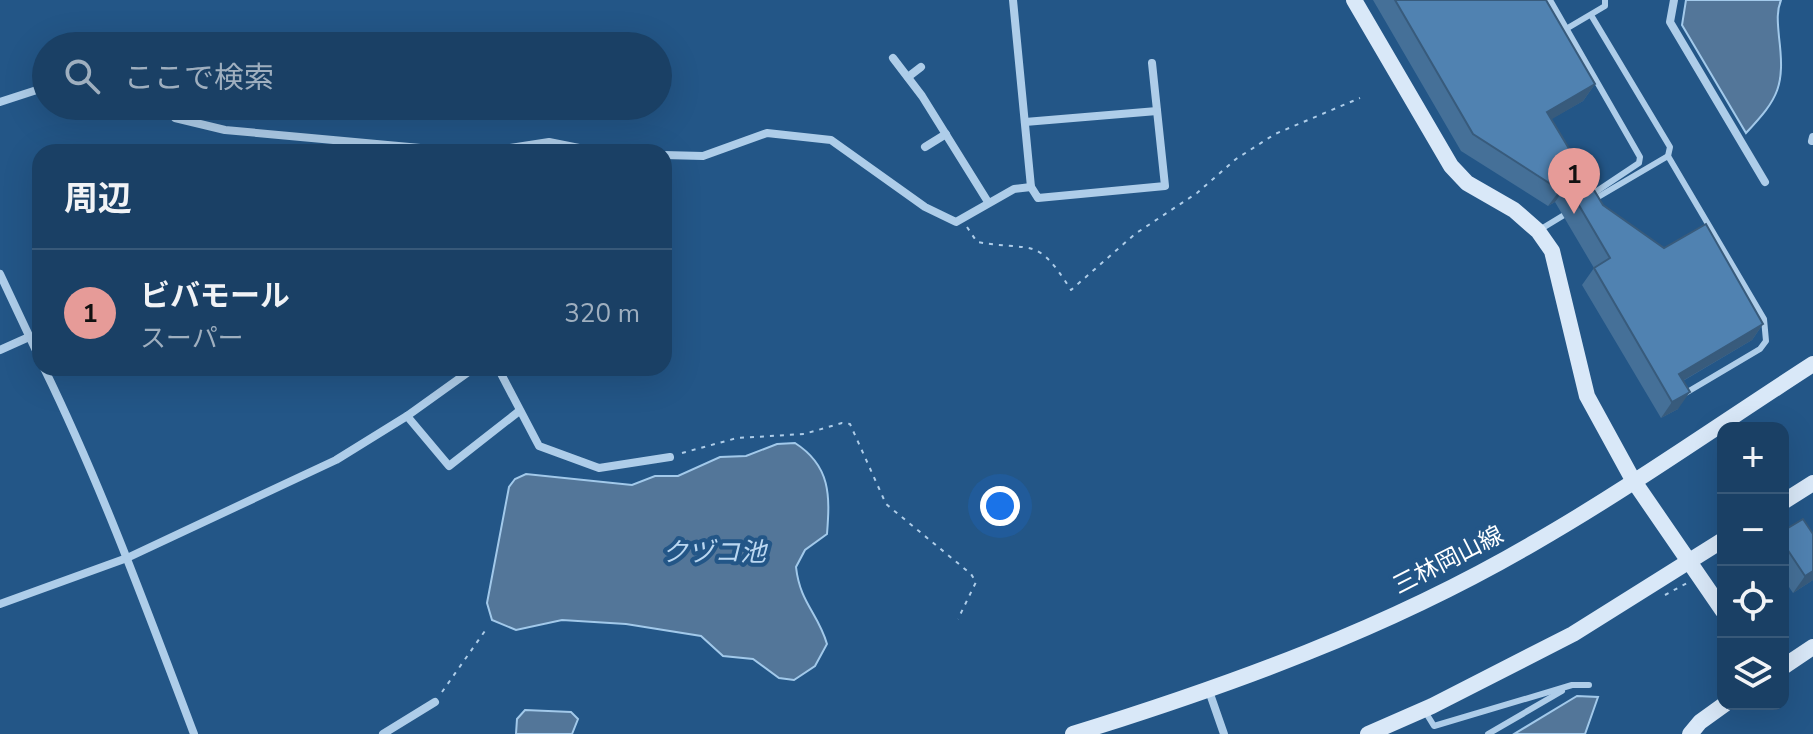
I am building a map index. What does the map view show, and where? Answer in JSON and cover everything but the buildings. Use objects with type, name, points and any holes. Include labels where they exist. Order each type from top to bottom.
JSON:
[{"type":"main road","points":[[1354,0],[1451,166],[1467,183],[1514,210],[1538,231],[1552,251],[1587,396],[1633,480],[1717,602]]},
{"type":"main road","name":"三林岡山線","points":[[1075,734],[1209,691],[1309,653],[1414,605],[1532,544],[1813,364]]},
{"type":"main road","points":[[1789,498],[1813,483]]},
{"type":"main road","points":[[1368,734],[1573,634],[1717,544]]},
{"type":"main road","points":[[1789,663],[1813,647]]},
{"type":"main road","points":[[1690,734],[1717,710]]},
{"type":"street","points":[[1013,0],[1031,187],[1038,198],[1165,186],[1152,63]]},
{"type":"street","points":[[1674,0],[1670,22],[1765,182]]},
{"type":"street","points":[[893,58],[988,202]]},
{"type":"street","points":[[908,77],[921,67]]},
{"type":"street","points":[[0,102],[32,92]]},
{"type":"street","points":[[1025,122],[1157,111]]},
{"type":"street","points":[[183,120],[225,130],[377,144]]},
{"type":"street","points":[[672,155],[703,156],[767,133],[831,140],[925,207],[956,222],[1014,189],[1031,187]]},
{"type":"street","points":[[925,147],[946,134]]},
{"type":"street","points":[[536,144],[559,144]]},
{"type":"street","points":[[0,274],[32,343]]},
{"type":"street","points":[[0,350],[29,337]]},
{"type":"street","points":[[48,376],[79,441],[127,558],[194,734]]},
{"type":"street","points":[[0,604],[127,558],[336,460],[407,416],[463,376]]},
{"type":"street","points":[[502,376],[518,412],[539,446],[599,468],[670,457]]},
{"type":"street","points":[[407,416],[449,466],[518,412]]},
{"type":"street","points":[[1209,691],[1224,734]]},
{"type":"street","points":[[383,734],[435,702]]},
{"type":"lane","points":[[1550,0],[1640,157],[1639,163],[1598,187],[1584,204],[1668,156]]},
{"type":"lane","points":[[1566,29],[1605,6],[1605,0]]},
{"type":"lane","points":[[1591,15],[1670,147],[1668,156],[1764,319],[1767,330],[1766,341],[1760,349],[1673,400]]},
{"type":"lane","points":[[1538,231],[1572,211]]},
{"type":"lane","points":[[1424,709],[1434,726],[1572,685],[1589,685]]},
{"type":"lane","points":[[1488,734],[1572,685]]},
{"type":"path","points":[[962,221],[977,242],[1029,247],[1049,256],[1071,290],[1135,234],[1197,193],[1236,159],[1275,134],[1360,98]]},
{"type":"path","points":[[670,457],[737,438],[804,434],[842,423],[850,424],[886,504],[971,574],[976,582],[958,619]]},
{"type":"path","points":[[435,702],[487,628]]},
{"type":"water","points":[[1686,0],[1781,0],[1778,9],[1780,80],[1773,100],[1746,133],[1682,25]]},
{"type":"water","name":"クヅコ池","points":[[795,443],[807,452],[822,472],[828,507],[827,534],[805,550],[796,567],[801,590],[827,644],[815,666],[794,680],[779,678],[753,659],[723,656],[701,636],[626,624],[562,620],[516,630],[492,620],[487,603],[509,487],[515,479],[526,474],[632,485],[655,476],[678,476],[720,457],[746,456],[777,444]]},
{"type":"water","points":[[1577,696],[1598,697],[1585,734],[1514,734]]},
{"type":"water","points":[[525,710],[571,712],[578,719],[572,734],[516,734],[517,719]]},
{"type":"place","name":"ビバモール","points":[[1574,214]]}]
